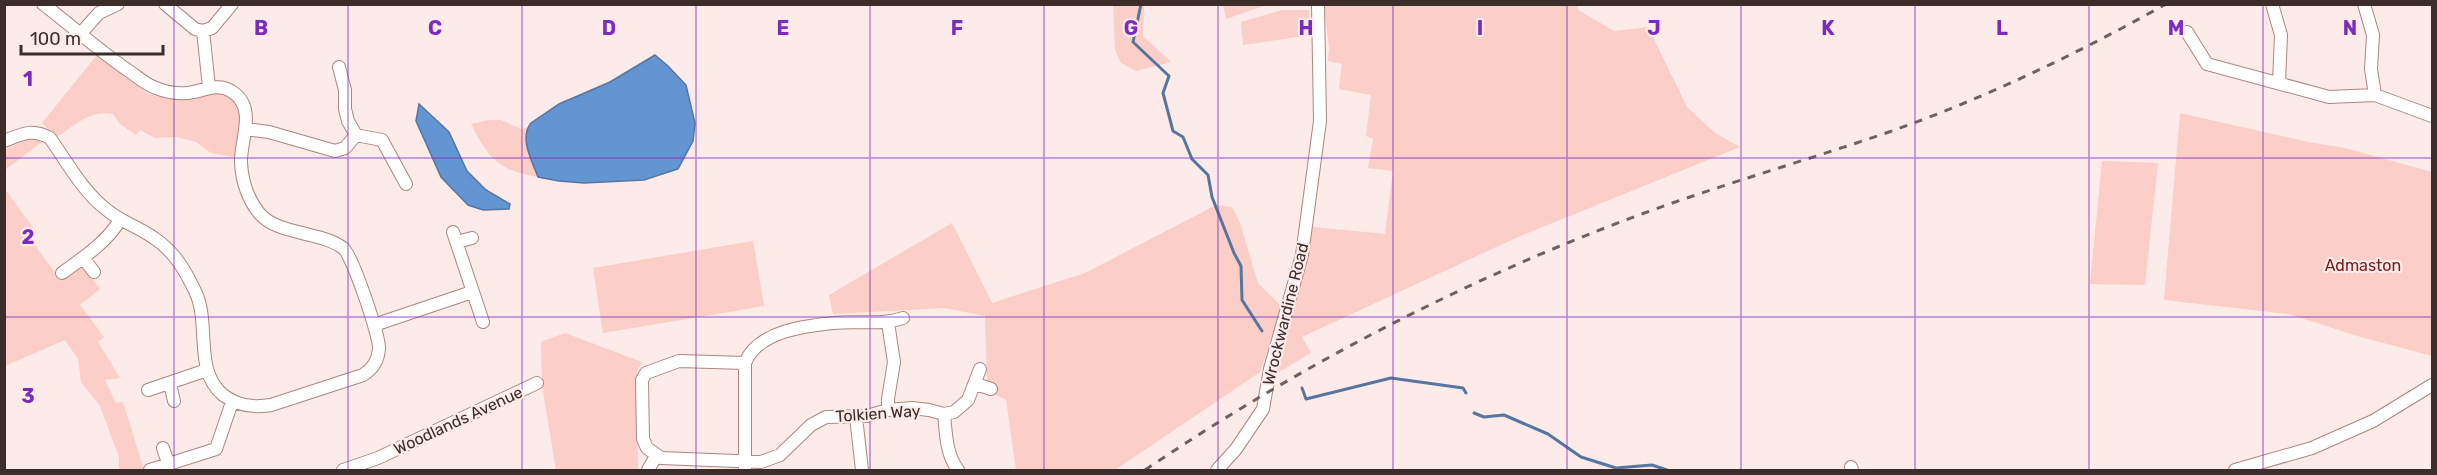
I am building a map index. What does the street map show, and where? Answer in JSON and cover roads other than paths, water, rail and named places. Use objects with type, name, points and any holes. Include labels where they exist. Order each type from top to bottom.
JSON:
[{"type":"street","points":[[4,141],[28,131],[39,132],[50,138],[97,202],[120,220],[153,237],[177,259],[200,306],[207,370],[216,389],[232,402],[257,407],[271,405],[363,375],[372,369],[377,360],[379,348],[374,325],[347,252],[332,241],[272,223],[260,214],[243,182],[241,161],[246,112],[237,97],[231,91],[223,88],[209,87],[188,93],[168,92],[152,87],[111,59],[43,4]]},
{"type":"street","points":[[81,33],[99,13],[118,4]]},
{"type":"street","points":[[165,4],[195,29],[203,31],[212,28],[232,4]]},
{"type":"street","name":"Wrockwardine Road","points":[[1216,471],[1236,449],[1263,410],[1270,369],[1302,255],[1320,121],[1318,4]]},
{"type":"street","points":[[2272,4],[2281,35],[2279,82]]},
{"type":"street","points":[[2364,4],[2373,35],[2371,69],[2375,95]]},
{"type":"street","points":[[203,31],[209,87]]},
{"type":"street","points":[[2187,33],[2207,64],[2329,97],[2375,95],[2433,116]]},
{"type":"street","points":[[339,67],[345,90],[345,109],[348,121],[356,135],[382,140],[406,184]]},
{"type":"street","points":[[245,129],[269,132],[335,151],[345,148],[356,135]]},
{"type":"street","points":[[62,273],[113,231],[120,220]]},
{"type":"street","points":[[472,238],[455,237],[483,322]]},
{"type":"street","points":[[83,258],[94,272]]},
{"type":"street","points":[[374,325],[472,292]]},
{"type":"street","points":[[745,467],[746,363],[748,356],[757,347],[777,334],[798,328],[835,323],[888,323],[903,318]]},
{"type":"street","points":[[888,323],[894,362],[888,410]]},
{"type":"street","points":[[648,471],[656,456],[646,448],[643,439],[642,380],[646,373],[679,361],[746,363]]},
{"type":"street","name":"Tolkien Way","points":[[656,456],[745,467],[780,455],[811,425],[825,417],[856,417],[888,410],[929,410],[944,414],[954,411],[968,400],[980,369]]},
{"type":"street","points":[[148,390],[207,370]]},
{"type":"street","name":"Woodlands Avenue","points":[[343,471],[378,458],[537,382]]},
{"type":"street","points":[[170,384],[174,401]]},
{"type":"street","points":[[976,384],[991,390]]},
{"type":"street","points":[[2235,471],[2312,448],[2373,421],[2430,387]]},
{"type":"street","points":[[150,470],[216,448],[232,402]]},
{"type":"street","points":[[944,414],[947,444],[952,462],[958,471]]},
{"type":"street","points":[[856,417],[861,471]]},
{"type":"street","points":[[163,448],[168,463]]},
{"type":"street","name":"Woodlands Avenue","points":[[378,458],[383,471]]},
{"type":"water","points":[[655,55],[686,85],[695,123],[693,141],[678,169],[644,180],[584,183],[538,177],[526,142],[531,123],[559,104],[610,82]]},
{"type":"water","points":[[419,104],[449,132],[467,171],[486,190],[510,204],[509,209],[483,210],[468,205],[441,177],[416,121]]},
{"type":"waterway","points":[[1141,4],[1133,42],[1169,76],[1163,93],[1173,131],[1183,137],[1192,159],[1208,175],[1212,197],[1241,266],[1242,300],[1262,331]]},
{"type":"waterway","points":[[1302,388],[1306,399],[1391,378],[1463,388],[1466,393]]},
{"type":"waterway","points":[[1474,413],[1484,417],[1504,415],[1548,434],[1581,457],[1616,468],[1652,465],[1667,470]]},
{"type":"railway","points":[[1145,470],[1256,399],[1313,366],[1429,305],[1489,277],[1645,213],[1889,132],[1960,105],[2065,58],[2166,4]]},
{"type":"park label","name":"Admaston","points":[[2363,265]]}]
